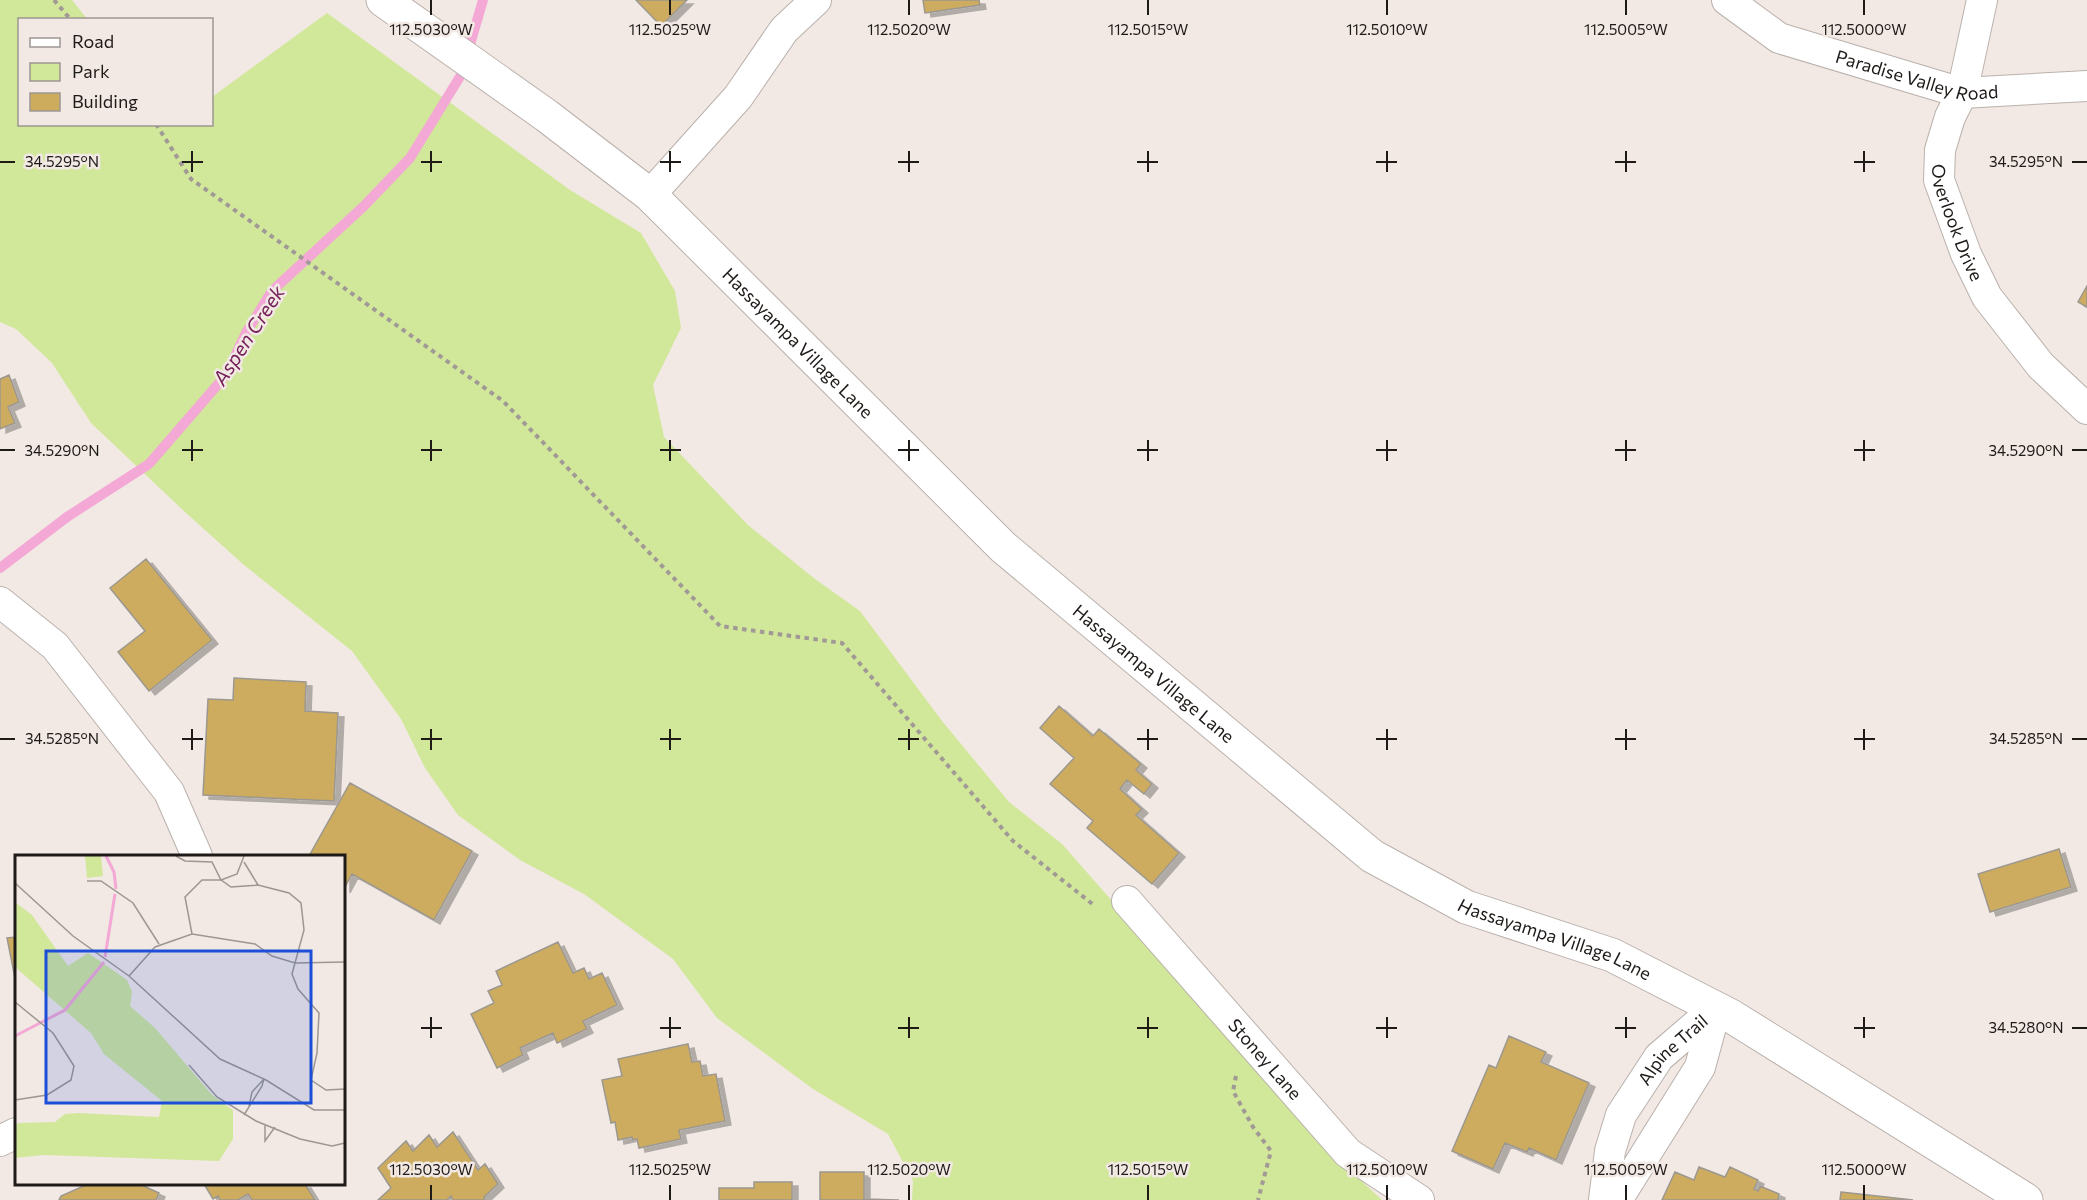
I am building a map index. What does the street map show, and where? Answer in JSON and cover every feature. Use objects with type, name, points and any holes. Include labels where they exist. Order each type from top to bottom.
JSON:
[{"type":"street","name":"Hassayampa Village Lane","points":[[382,0],[547,116],[650,195],[1003,547],[1372,856],[1466,907],[1612,955],[1716,1008],[2026,1200]]},
{"type":"street","points":[[650,195],[738,97],[784,30],[816,0]]},
{"type":"street","name":"Paradise Valley Road","points":[[1726,0],[1779,38],[1962,93],[2087,86]]},
{"type":"street","name":"Overlook Drive","points":[[1982,0],[1962,93],[1950,117],[1940,150],[1940,180],[1966,254],[1987,297],[2041,366],[2087,409]]},
{"type":"street","points":[[0,602],[55,646],[169,792],[196,855]]},
{"type":"street","name":"Stoney Lane","points":[[1127,901],[1348,1153],[1419,1200]]},
{"type":"street","name":"Alpine Trail","points":[[1604,1200],[1610,1151],[1621,1115],[1659,1057],[1716,1008]]},
{"type":"street","name":"Alpine Trail","points":[[1617,1200],[1700,1067],[1716,1008]]},
{"type":"street","points":[[0,1141],[15,1134]]},
{"type":"path","points":[[54,0],[68,18]]},
{"type":"path","points":[[157,126],[191,178],[503,401],[720,626],[842,643],[1013,841],[1096,907]]},
{"type":"path","points":[[1236,1071],[1233,1091],[1253,1127],[1271,1151],[1258,1200]]},
{"type":"green space","points":[[0,0],[72,0],[86,18],[18,18],[18,126],[213,126],[213,96],[327,13],[570,190],[641,233],[675,291],[681,328],[653,385],[664,437],[748,525],[815,579],[860,611],[942,721],[1009,802],[1062,844],[1178,972],[1311,1134],[1382,1200],[912,1200],[913,1181],[888,1134],[813,1089],[717,1018],[673,959],[584,894],[520,860],[458,815],[425,768],[401,719],[352,651],[244,565],[185,512],[91,423],[52,363],[16,329],[0,322]]},
{"type":"building","points":[[636,0],[687,0],[661,26]]},
{"type":"building","points":[[923,0],[979,0],[980,5],[925,13]]},
{"type":"building","points":[[2087,286],[2087,307],[2078,302]]},
{"type":"building","points":[[9,375],[19,402],[8,407],[15,423],[0,429],[0,379]]},
{"type":"building","points":[[146,559],[212,640],[149,691],[118,652],[145,631],[110,588]]},
{"type":"building","points":[[234,678],[306,682],[305,711],[338,713],[334,801],[203,795],[208,699],[233,700]]},
{"type":"building","points":[[1059,706],[1093,736],[1099,729],[1141,764],[1136,770],[1152,784],[1144,794],[1127,780],[1120,789],[1142,809],[1136,815],[1179,853],[1152,884],[1087,828],[1093,821],[1050,784],[1074,758],[1040,728]]},
{"type":"building","points":[[350,783],[472,851],[434,920],[352,874],[345,887],[345,855],[310,855]]},
{"type":"building","points":[[2059,849],[2071,887],[1990,912],[1978,874]]},
{"type":"building","points":[[15,937],[15,978],[7,938]]},
{"type":"building","points":[[558,942],[573,973],[584,968],[589,979],[602,973],[617,1005],[583,1021],[587,1029],[557,1043],[553,1033],[520,1048],[523,1055],[497,1068],[471,1014],[494,1003],[488,991],[502,985],[496,971]]},
{"type":"building","points":[[1509,1036],[1546,1052],[1541,1062],[1589,1083],[1556,1160],[1529,1148],[1527,1152],[1505,1143],[1493,1169],[1452,1151],[1489,1065],[1496,1068]]},
{"type":"building","points":[[688,1044],[692,1062],[700,1061],[703,1076],[716,1074],[725,1121],[679,1130],[681,1139],[639,1148],[637,1139],[633,1140],[632,1137],[618,1140],[615,1122],[611,1123],[602,1080],[622,1076],[618,1059]]},
{"type":"building","points":[[453,1132],[478,1170],[485,1164],[498,1184],[484,1197],[485,1200],[453,1200],[451,1196],[447,1200],[378,1200],[391,1188],[378,1168],[406,1141],[413,1151],[429,1135],[437,1147]]},
{"type":"building","points":[[1699,1167],[1725,1177],[1730,1167],[1758,1180],[1754,1189],[1758,1191],[1760,1186],[1779,1194],[1778,1200],[1662,1200],[1675,1172],[1694,1180]]},
{"type":"building","points":[[820,1172],[864,1172],[864,1199],[899,1200],[820,1200]]},
{"type":"building","points":[[754,1182],[792,1182],[792,1200],[719,1200],[719,1188],[754,1188]]},
{"type":"building","points":[[86,1185],[141,1185],[159,1193],[156,1200],[59,1200],[61,1196]]},
{"type":"building","points":[[205,1185],[306,1185],[315,1200],[252,1200],[248,1194],[238,1200],[220,1200],[218,1196],[213,1199]]},
{"type":"building","points":[[1841,1192],[1913,1200],[1840,1200]]},
{"type":"waterway","name":"Aspen Creek","points":[[0,568],[67,517],[149,464],[226,375],[246,333],[272,291],[364,206],[410,158],[461,75],[483,0]]}]
